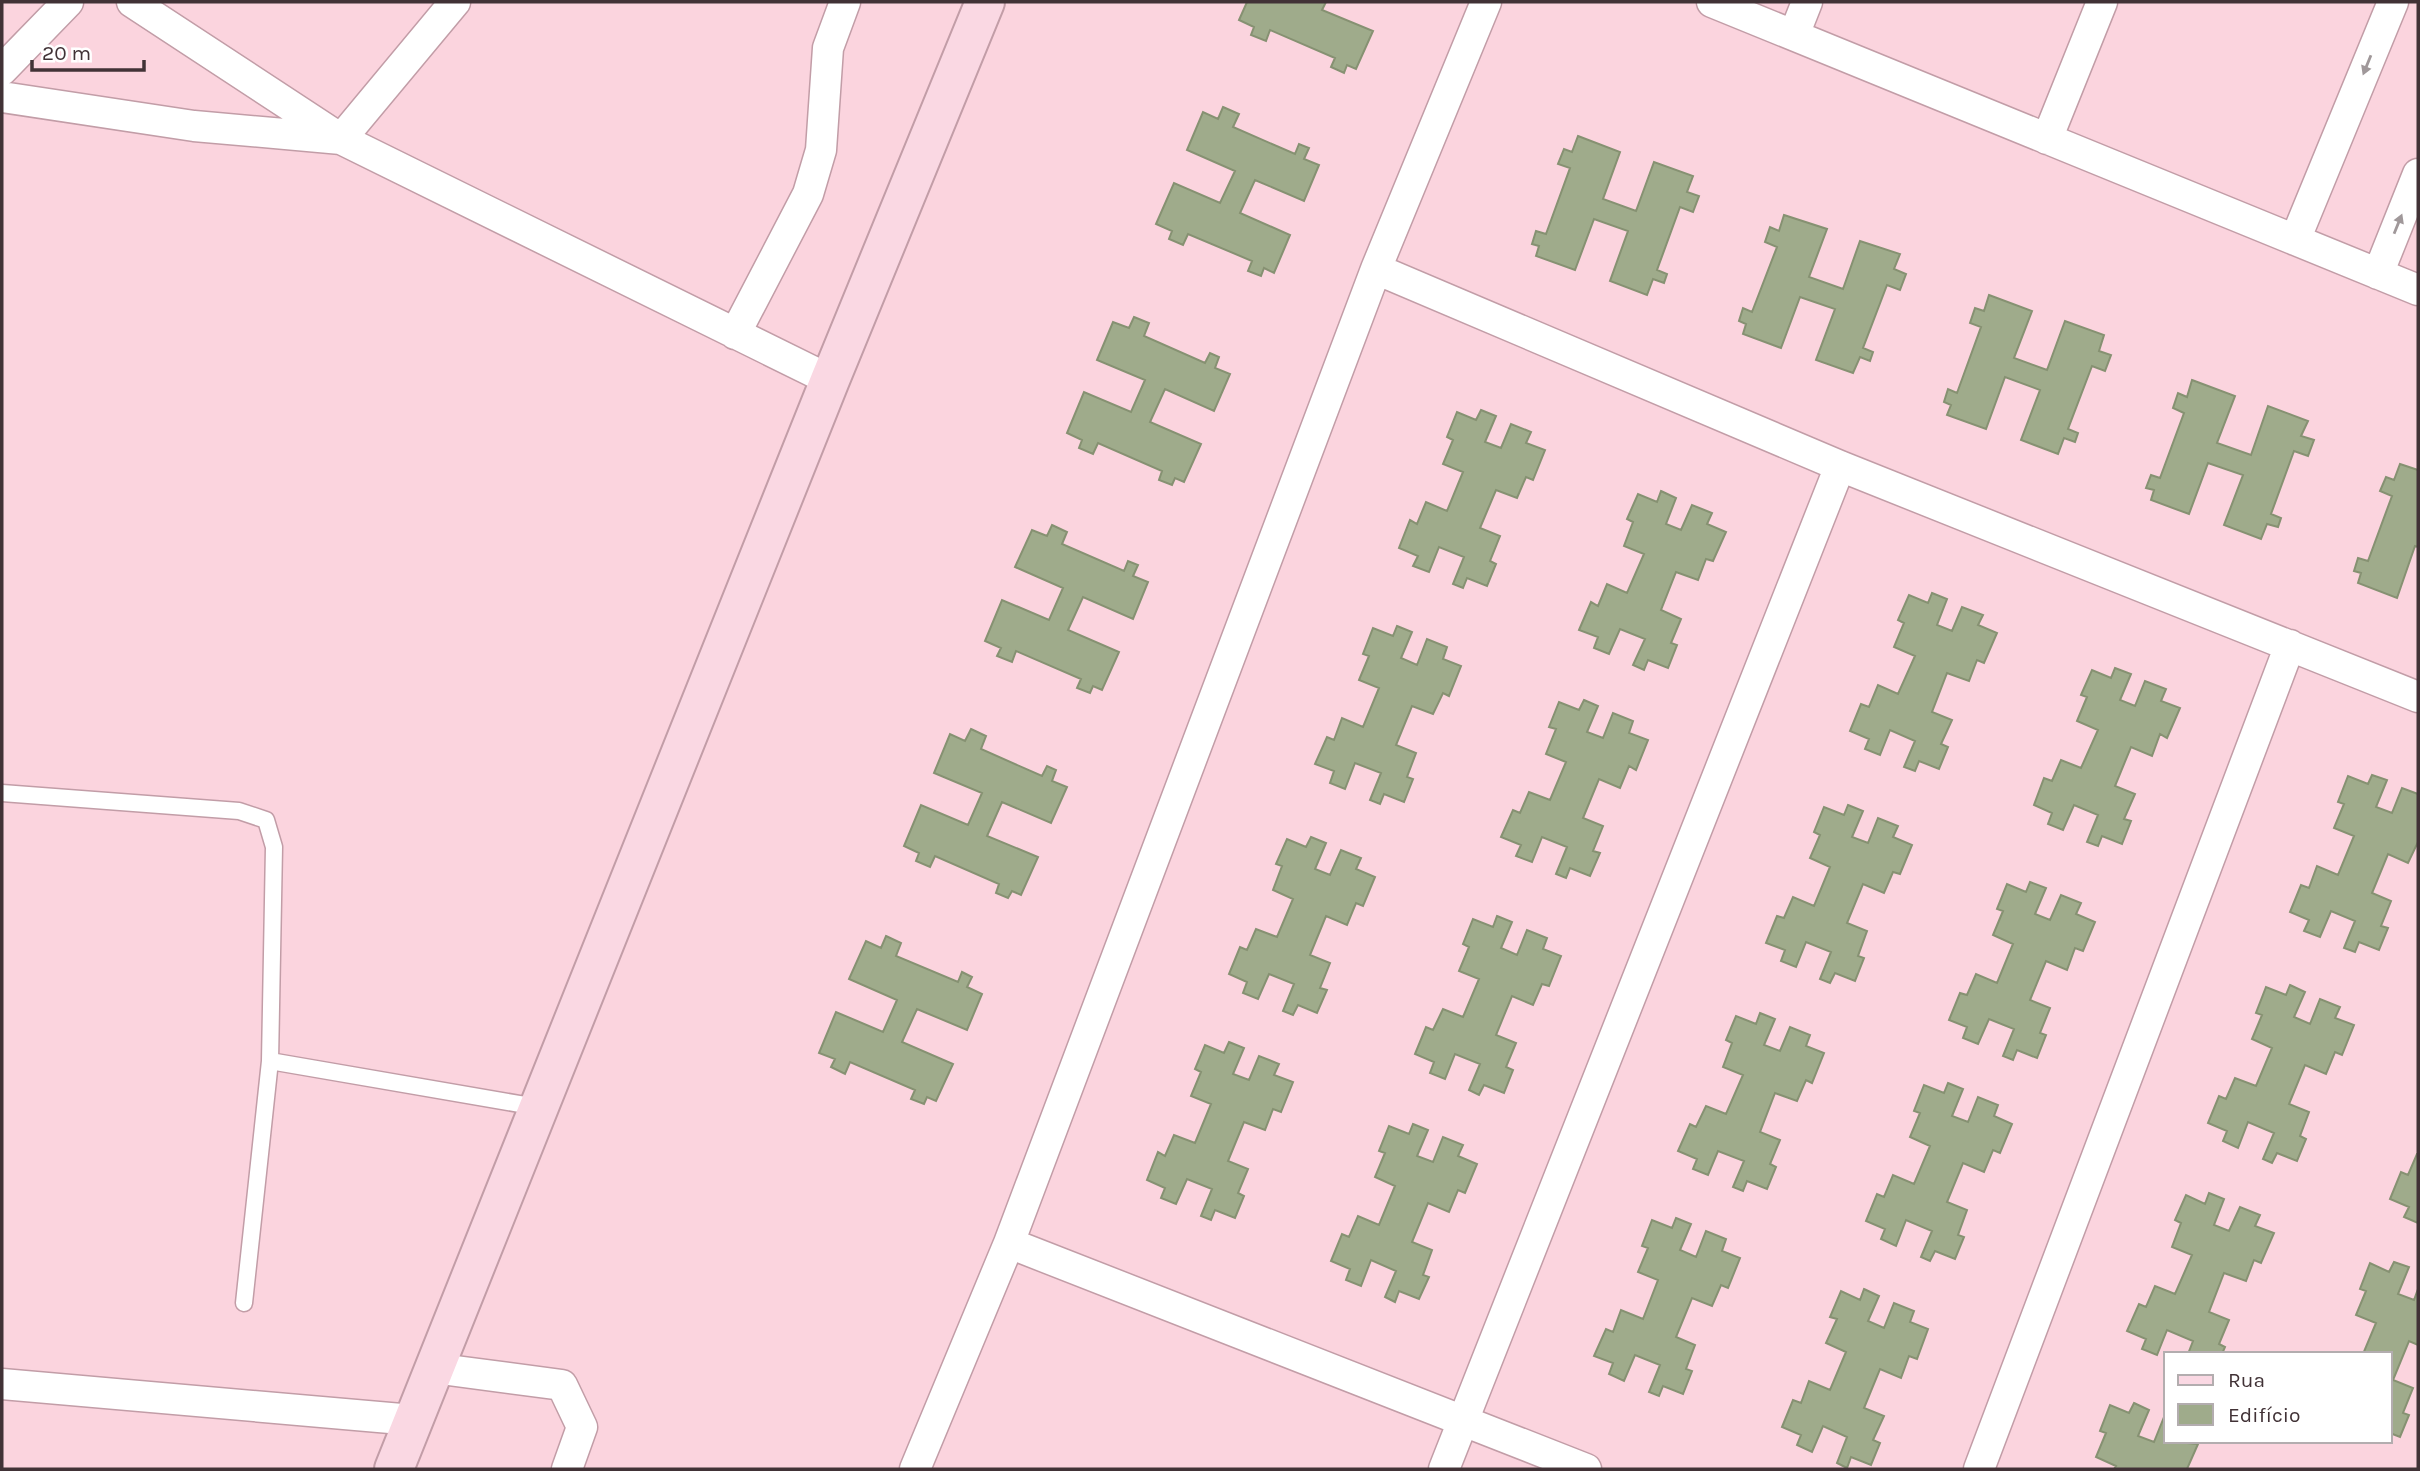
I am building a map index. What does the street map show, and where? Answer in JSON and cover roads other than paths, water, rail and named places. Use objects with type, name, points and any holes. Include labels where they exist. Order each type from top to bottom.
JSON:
[{"type":"street","points":[[2,70],[68,2]]},
{"type":"street","points":[[132,2],[341,139],[830,380]]},
{"type":"street","points":[[341,139],[455,2]]},
{"type":"street","points":[[735,334],[808,194],[821,150],[828,48],[845,2]]},
{"type":"street","points":[[394,1469],[537,1107],[985,2]]},
{"type":"street","points":[[915,1469],[1009,1242],[1376,269],[1486,2]]},
{"type":"street","points":[[1712,2],[2418,290]]},
{"type":"street","points":[[1794,35],[1807,2]]},
{"type":"street","points":[[2048,139],[2102,2]]},
{"type":"street","points":[[2295,240],[2393,2]]},
{"type":"street","points":[[2,97],[194,126],[341,139]]},
{"type":"street","points":[[2378,274],[2418,174]]},
{"type":"street","points":[[1376,269],[1840,466],[2418,697]]},
{"type":"street","points":[[1444,1469],[1840,466]]},
{"type":"street","points":[[1979,1469],[2290,645]]},
{"type":"street","points":[[1009,1242],[1586,1469]]},
{"type":"street","points":[[433,1368],[562,1385],[582,1427],[567,1469]]},
{"type":"street","points":[[2,1384],[413,1420]]},
{"type":"lane","points":[[2,793],[239,811],[266,820],[274,847],[270,1061],[243,1303]]},
{"type":"lane","points":[[270,1061],[537,1107]]}]
